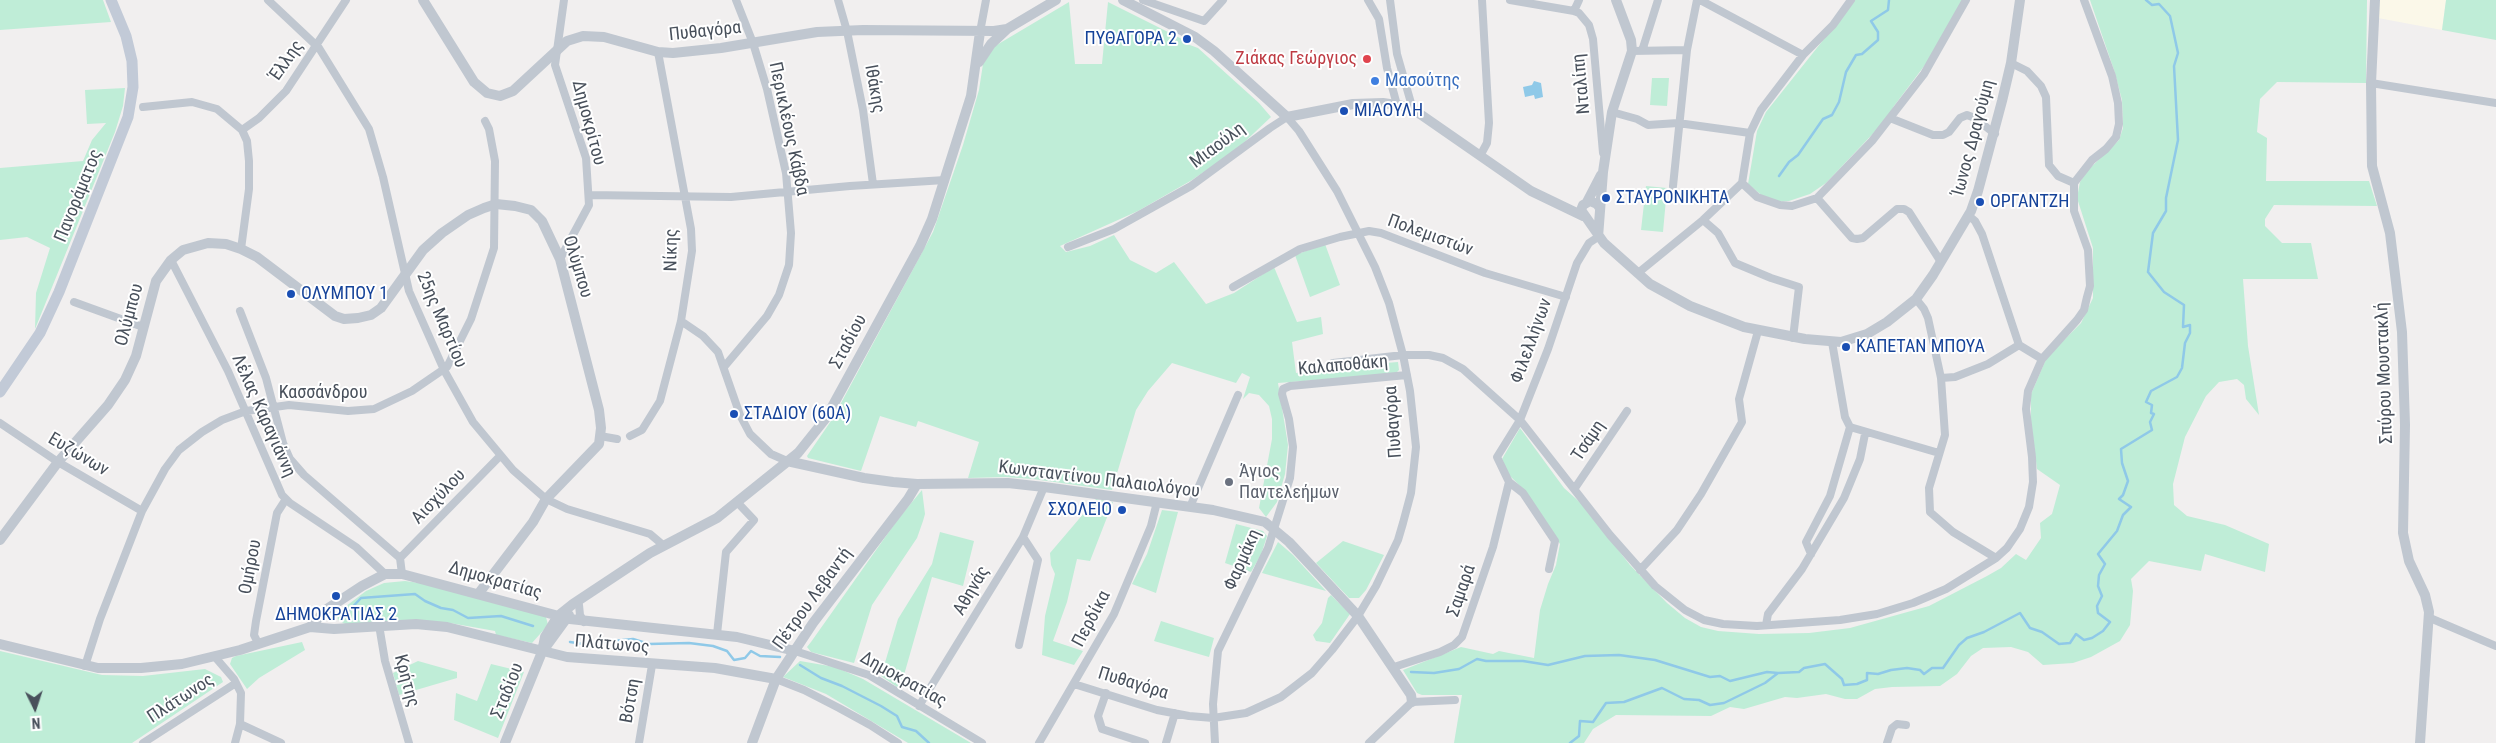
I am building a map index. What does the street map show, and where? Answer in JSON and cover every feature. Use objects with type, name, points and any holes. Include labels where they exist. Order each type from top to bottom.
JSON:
[{"type":"main road","name":"Πανοράματος","points":[[2,386],[40,333],[59,292],[128,117],[133,87],[132,61],[126,36],[111,0]]},
{"type":"street","name":"25ης Μαρτίου","points":[[268,0],[316,46],[373,140],[412,299],[444,370],[470,417],[500,456],[523,480],[546,499],[559,506],[652,534],[663,545]]},
{"type":"street","name":"Έλλης","points":[[242,130],[259,118],[286,91],[346,0]]},
{"type":"street","name":"Πυθαγόρα","points":[[423,0],[470,77],[482,90],[491,94],[504,95],[513,91],[557,49],[572,38],[592,35],[658,52],[697,51],[817,32],[847,30],[980,32],[1007,29],[1056,0]]},
{"type":"street","name":"Δημοκρίτου","points":[[560,260],[589,205],[586,158],[556,68],[564,0]]},
{"type":"street","name":"Περικλέους Κάβδα","points":[[724,367],[767,316],[779,295],[789,265],[791,233],[788,193],[767,89],[753,43],[736,0]]},
{"type":"street","name":"Ιθάκης","points":[[838,0],[847,30],[863,110],[873,184]]},
{"type":"street","name":"Σταδίου","points":[[505,743],[542,652],[562,617],[590,594],[663,545],[710,522],[738,502],[787,461],[813,436],[833,407],[920,246],[945,180],[971,96],[986,0]]},
{"type":"street","name":"Πυθαγόρα","points":[[1074,684],[1174,713],[1213,718],[1237,716],[1258,709],[1292,690],[1324,659],[1358,616],[1376,586],[1398,540],[1411,493],[1416,447],[1407,374],[1389,303],[1360,232],[1299,131],[1214,51],[1195,37],[1123,0]]},
{"type":"street","points":[[1143,0],[1204,21],[1223,0]]},
{"type":"street","points":[[1368,0],[1379,20],[1387,68],[1397,105],[1413,110],[1531,191],[1592,220],[1600,212]]},
{"type":"street","points":[[1390,0],[1397,54],[1413,110]]},
{"type":"street","points":[[1480,156],[1487,143],[1489,123],[1482,0]]},
{"type":"street","points":[[1510,0],[1574,10],[1579,0]]},
{"type":"street","points":[[1616,0],[1637,51]]},
{"type":"street","points":[[1598,237],[1603,167],[1612,112],[1658,0]]},
{"type":"street","points":[[1672,186],[1687,50],[1699,0],[1803,55]]},
{"type":"street","points":[[1638,273],[1703,220],[1742,183],[1750,133],[1761,110],[1803,55],[1833,24],[1851,0]]},
{"type":"street","points":[[1742,183],[1757,197],[1774,204],[1792,206],[1817,198],[1872,141],[1924,74],[1966,0]]},
{"type":"street","name":"Ίωνος Δραγούμη","points":[[1584,217],[1598,237],[1616,256],[1650,284],[1690,306],[1722,320],[1758,331],[1793,338],[1832,342],[1849,340],[1872,331],[1898,314],[1916,299],[1941,262],[1968,216],[1978,191],[1995,134],[2011,63],[2020,0]]},
{"type":"street","points":[[1332,363],[1403,355],[1429,355],[1443,358],[1463,369],[1520,420],[1536,443],[1575,488],[1610,535],[1640,570],[1684,610],[1704,620],[1723,624],[1766,625],[1840,620],[1877,614],[1904,606],[1946,589],[1996,558],[2007,548],[2020,529],[2029,507],[2032,482],[2032,457],[2026,409],[2028,391],[2042,359],[2084,310],[2090,286],[2088,250],[2074,210],[2074,183],[2092,160],[2106,149],[2116,137],[2119,124],[2112,76],[2084,0]]},
{"type":"street","name":"Σπύρου Μουστακλή","points":[[2375,0],[2370,83],[2372,166],[2390,233],[2402,332],[2405,425],[2403,533],[2409,560],[2427,600],[2430,618],[2420,743]]},
{"type":"street","name":"Νταλίπη","points":[[1574,10],[1589,25],[1594,39],[1603,167]]},
{"type":"street","points":[[975,70],[982,56],[1007,29]]},
{"type":"street","points":[[1637,51],[1687,50]]},
{"type":"street","name":"Νίκης","points":[[630,436],[642,430],[660,401],[681,321],[692,251],[691,229],[683,196],[658,52]]},
{"type":"street","points":[[2011,63],[2027,71],[2041,86],[2046,97],[2049,165],[2058,176],[2074,183]]},
{"type":"street","points":[[2370,83],[2496,103]]},
{"type":"street","points":[[143,106],[192,102],[203,104],[217,109],[242,130],[247,141],[249,170],[241,249]]},
{"type":"street","name":"Μιαούλη","points":[[1068,247],[1114,229],[1191,186],[1270,128],[1287,118],[1353,104],[1397,105]]},
{"type":"street","points":[[1612,112],[1648,125],[1678,123],[1750,133]]},
{"type":"street","points":[[1890,118],[1933,135],[1943,135],[1949,132],[1960,118],[1967,115],[1975,118],[1995,134]]},
{"type":"street","name":"Κασσάνδρου","points":[[85,666],[109,593],[142,511],[165,470],[180,450],[202,432],[222,420],[246,411],[289,405],[348,411],[374,409],[412,391],[444,370],[471,319],[483,287],[494,248],[495,161],[485,122]]},
{"type":"street","points":[[1584,217],[1582,208],[1603,167]]},
{"type":"street","points":[[589,195],[731,198],[873,184],[945,180]]},
{"type":"street","points":[[1817,198],[1852,238],[1857,239],[1863,238],[1897,209],[1904,209],[1909,212],[1941,262]]},
{"type":"street","points":[[1557,202],[1595,202],[1600,212]]},
{"type":"street","name":"Ολύμπου","points":[[0,540],[58,462],[108,405],[125,380],[136,356],[154,283],[171,260],[184,250],[200,244],[220,244],[241,249],[257,258],[329,312],[344,318],[358,318],[378,311],[386,303],[423,250],[442,233],[468,215],[496,204],[531,210],[542,221],[560,260],[599,410],[600,440]]},
{"type":"street","points":[[1968,216],[1975,221],[1982,234],[2019,345],[2042,359]]},
{"type":"street","points":[[1703,220],[1718,233],[1735,263],[1799,287],[1793,338]]},
{"type":"street","name":"Πολεμιστών","points":[[1233,287],[1300,249],[1360,232],[1381,233],[1485,273],[1566,297]]},
{"type":"street","name":"Φιλελλήνων","points":[[1509,482],[1497,458],[1520,420],[1548,349],[1580,258],[1589,243],[1598,237]]},
{"type":"street","name":"Λέλας Καραγιάννη","points":[[171,260],[228,371],[279,489],[286,500],[356,547],[385,574]]},
{"type":"street","points":[[1916,299],[1924,308],[1928,318],[1941,378],[1945,435],[1929,488],[1930,512],[1953,532],[1996,558]]},
{"type":"street","points":[[74,302],[143,327]]},
{"type":"street","name":"Λέλας Καραγιάννη","points":[[240,311],[275,406],[284,445],[295,466],[400,558]]},
{"type":"street","name":"Κωνσταντίνου Παλαιολόγου","points":[[681,321],[712,344],[724,367],[736,406],[748,431],[771,454],[787,461],[864,478],[916,484],[1008,483],[1190,507],[1249,516],[1265,522],[1274,528],[1358,616],[1394,667],[1411,695],[1412,702]]},
{"type":"street","points":[[1640,570],[1677,530],[1701,494],[1742,422],[1739,399],[1758,331]]},
{"type":"street","points":[[1832,342],[1845,417],[1850,427],[1865,434],[1939,454]]},
{"type":"street","points":[[1941,378],[1955,377],[1988,364],[2019,345]]},
{"type":"street","name":"Καλαποθάκη","points":[[1283,389],[1290,386],[1407,374]]},
{"type":"street","name":"Φαρμάκη","points":[[1215,743],[1213,718],[1218,650],[1265,556],[1290,478],[1293,447],[1289,419],[1282,394],[1283,389]]},
{"type":"street","points":[[1190,507],[1238,395]]},
{"type":"street","name":"Τσάμη","points":[[1575,488],[1627,411]]},
{"type":"street","name":"Ευζώνων","points":[[0,423],[58,462],[142,511]]},
{"type":"street","points":[[1811,554],[1806,542],[1830,496],[1850,427]]},
{"type":"street","points":[[1766,625],[1768,614],[1811,554],[1848,488],[1860,459],[1865,434]]},
{"type":"street","points":[[479,593],[533,522],[546,499],[600,440],[617,439]]},
{"type":"street","name":"Αισχύλου","points":[[400,558],[500,456]]},
{"type":"street","points":[[1509,482],[1524,494],[1555,541],[1549,569]]},
{"type":"street","name":"Σαμαρά","points":[[1394,667],[1440,652],[1454,645],[1462,637],[1493,547],[1509,482]]},
{"type":"street","name":"Πέτρου Λεβαντή","points":[[752,743],[776,679],[828,602],[913,493],[916,484]]},
{"type":"street","name":"Αθηνάς","points":[[919,706],[1023,537],[1044,487]]},
{"type":"street","name":"Ομήρου","points":[[258,643],[254,635],[256,621],[277,513],[286,500]]},
{"type":"street","points":[[717,634],[726,552],[754,520],[738,502]]},
{"type":"street","name":"Περδίκα","points":[[1039,743],[1114,614],[1151,526],[1157,502]]},
{"type":"street","points":[[1019,645],[1038,560],[1023,537]]},
{"type":"street","points":[[400,558],[402,574]]},
{"type":"street","name":"Δημοκρατίας","points":[[0,644],[85,666],[109,669],[150,668],[215,657],[310,627],[327,609],[362,586],[385,574],[402,574],[584,622],[717,634],[756,640],[795,651],[868,675],[982,743]]},
{"type":"street","name":"Σταδίου","points":[[562,617],[579,605],[590,594]]},
{"type":"street","points":[[579,605],[580,615],[584,622]]},
{"type":"street","points":[[2430,618],[2496,646]]},
{"type":"street","name":"Πλάτωνος","points":[[310,627],[334,629],[416,624],[447,627],[567,657],[715,668],[776,679],[870,725],[895,742]]},
{"type":"street","name":"Κρήτης","points":[[379,625],[385,661],[409,743]]},
{"type":"street","points":[[215,657],[236,682],[242,699],[240,724],[235,743]]},
{"type":"street","name":"Βότση","points":[[639,743],[652,664]]},
{"type":"street","name":"Πλάτωνος","points":[[143,743],[236,682]]},
{"type":"street","points":[[1106,693],[1098,716],[1102,729],[1145,743]]},
{"type":"street","points":[[1369,743],[1412,702],[1455,700]]},
{"type":"street","points":[[1166,743],[1174,713]]},
{"type":"street","points":[[240,724],[281,743]]},
{"type":"street","points":[[1887,743],[1892,728],[1897,724],[1906,725]]},
{"type":"shaded area","points":[[2379,0],[2446,0],[2442,30],[2378,18]]},
{"type":"green space","points":[[0,0],[103,0],[111,22],[0,30]]},
{"type":"green space","points":[[1855,0],[1965,0],[1934,53],[1885,121],[1826,183],[1810,194],[1789,201],[1776,202],[1765,198],[1748,184],[1757,131],[1766,112]]},
{"type":"green space","points":[[2090,0],[2367,0],[2366,83],[2277,82],[2260,99],[2257,132],[2267,138],[2266,181],[2369,181],[2377,206],[2274,205],[2265,219],[2265,226],[2282,243],[2311,243],[2318,279],[2243,279],[2248,346],[2259,415],[2246,399],[2244,385],[2237,379],[2219,382],[2206,396],[2185,437],[2173,484],[2174,505],[2187,516],[2225,525],[2269,544],[2265,572],[2205,554],[2201,571],[2149,561],[2131,579],[2133,591],[2130,625],[2120,641],[2091,657],[2073,663],[2043,665],[2028,652],[2011,647],[1983,648],[1971,656],[1957,674],[1940,686],[1875,689],[1857,699],[1845,699],[1826,694],[1797,698],[1785,697],[1744,709],[1730,707],[1711,716],[1616,715],[1593,729],[1584,743],[1454,743],[1462,695],[1422,695],[1417,693],[1403,670],[1461,647],[1493,654],[1499,651],[1534,658],[1540,610],[1556,565],[1560,544],[1527,493],[1509,475],[1502,459],[1520,428],[1564,488],[1584,506],[1630,565],[1667,603],[1685,618],[1701,627],[1718,631],[1759,634],[1809,633],[1850,628],[1929,606],[2001,568],[2016,554],[2026,560],[2041,538],[2040,523],[2052,514],[2060,485],[2037,469],[2031,422],[2031,394],[2047,357],[2081,323],[2093,298],[2093,248],[2077,198],[2080,182],[2088,170],[2119,140],[2123,128],[2122,100],[2114,70]]},
{"type":"green space","points":[[2446,0],[2496,0],[2496,40],[2442,30]]},
{"type":"green space","points":[[1069,2],[1075,64],[1102,64],[1108,2],[1198,48],[1259,103],[1271,117],[1236,150],[1192,180],[1138,211],[1060,246],[1066,252],[1090,246],[1114,235],[1130,260],[1156,273],[1174,262],[1206,304],[1234,293],[1274,267],[1297,322],[1321,317],[1323,334],[1292,342],[1296,373],[1324,368],[1398,362],[1399,370],[1395,374],[1278,383],[1288,445],[1285,474],[1277,502],[1266,517],[1259,508],[1272,439],[1272,419],[1269,406],[1259,395],[1249,393],[1243,399],[1250,377],[1242,373],[1236,383],[1172,363],[1148,391],[1136,410],[1112,490],[1033,479],[1006,477],[968,478],[979,442],[918,421],[916,427],[880,416],[861,471],[808,458],[807,456],[833,418],[933,232],[963,145],[979,90],[983,64],[995,46]]},
{"type":"green space","points":[[1652,78],[1669,78],[1667,106],[1650,105]]},
{"type":"green space","points":[[125,88],[123,106],[115,132],[35,329],[36,293],[50,248],[27,237],[0,240],[0,168],[83,161],[92,140],[106,123],[87,124],[85,90]]},
{"type":"green space","points":[[1646,186],[1667,188],[1663,232],[1641,230]]},
{"type":"green space","points":[[1325,244],[1340,285],[1310,297],[1295,255]]},
{"type":"green space","points":[[922,490],[925,514],[917,538],[872,605],[854,663],[811,652],[807,647],[898,519]]},
{"type":"green space","points":[[1096,499],[1113,502],[1090,561],[1077,559],[1067,602],[1053,641],[1083,651],[1074,665],[1042,655],[1045,616],[1055,574],[1051,565],[1050,553]]},
{"type":"green space","points":[[1162,510],[1178,512],[1156,593],[1132,584],[1147,554]]},
{"type":"green space","points":[[1236,524],[1263,531],[1267,536],[1261,555],[1251,572],[1225,563]]},
{"type":"green space","points":[[940,532],[974,541],[963,586],[932,577],[900,689],[881,676],[898,619],[932,564]]},
{"type":"green space","points":[[1343,541],[1384,555],[1366,590],[1359,598],[1349,598],[1316,563]]},
{"type":"green space","points":[[1278,542],[1293,555],[1326,591],[1262,573]]},
{"type":"green space","points":[[405,581],[427,584],[546,617],[548,625],[532,643],[496,635],[495,631],[450,623],[380,621],[347,625],[338,620],[337,613],[366,591],[384,583]]},
{"type":"green space","points":[[1331,595],[1350,614],[1330,643],[1316,641],[1313,635],[1322,623],[1328,598]]},
{"type":"green space","points":[[1161,621],[1214,638],[1209,657],[1154,641]]},
{"type":"green space","points":[[302,642],[305,650],[259,678],[247,689],[230,664],[232,658],[236,656]]},
{"type":"green space","points":[[0,651],[102,675],[143,676],[205,669],[221,677],[223,682],[132,743],[0,743]]},
{"type":"green space","points":[[418,661],[457,672],[457,678],[399,695],[393,673]]},
{"type":"green space","points":[[800,661],[835,667],[863,679],[971,743],[908,743],[826,694],[783,677]]},
{"type":"green space","points":[[491,664],[524,672],[498,738],[454,720],[456,693],[477,701]]},
{"type":"water","points":[[1534,81],[1541,83],[1543,97],[1535,99],[1534,95],[1525,97],[1523,87],[1532,85]]},
{"type":"waterway","points":[[1779,176],[1789,162],[1798,155],[1823,119],[1832,115],[1839,102],[1846,72],[1856,55],[1862,54],[1878,40],[1878,32],[1871,21],[1888,10],[1889,0]]},
{"type":"waterway","points":[[1570,743],[1579,736],[1580,721],[1593,722],[1606,703],[1624,702],[1662,688],[1684,699],[1699,700],[1710,705],[1724,703],[1765,683],[1778,673],[1799,672],[1804,668],[1825,664],[1842,679],[1844,685],[1857,684],[1867,680],[1867,673],[1878,674],[1907,668],[1920,670],[1924,674],[1932,668],[1943,668],[1959,645],[1967,638],[1984,632],[2020,613],[2030,628],[2042,632],[2059,644],[2070,643],[2076,634],[2084,640],[2092,638],[2103,631],[2110,622],[2098,613],[2097,606],[2102,596],[2098,586],[2099,575],[2105,564],[2098,554],[2117,531],[2123,515],[2131,507],[2119,499],[2123,495],[2128,481],[2122,463],[2121,449],[2152,430],[2150,422],[2154,414],[2151,413],[2152,405],[2146,402],[2151,391],[2177,377],[2182,368],[2185,343],[2190,333],[2190,325],[2183,327],[2184,305],[2164,292],[2148,272],[2153,233],[2166,211],[2166,198],[2178,140],[2174,66],[2178,53],[2170,16],[2159,4],[2152,5],[2146,0]]},
{"type":"waterway","points":[[345,615],[361,598],[415,594],[425,601],[441,608],[453,610],[468,618],[501,616],[533,626]]},
{"type":"waterway","points":[[570,642],[583,644],[633,639],[649,644],[689,643],[713,646],[727,651],[734,660],[745,658],[751,651],[760,656],[780,657]]},
{"type":"waterway","points":[[1411,672],[1434,673],[1459,669],[1477,659],[1486,661],[1523,661],[1548,665],[1585,656],[1619,655],[1655,660],[1710,677],[1720,676],[1730,681],[1767,672],[1778,673]]},
{"type":"waterway","points":[[800,665],[821,678],[842,686],[881,706],[897,716],[902,727],[916,731],[929,743]]},
{"type":"place","name":"ΠΥΘΑΓΟΡΑ 2","points":[[1187,39]]},
{"type":"place","name":"Ζιάκας Γεώργιος","points":[[1367,59]]},
{"type":"place","name":"Μασούτης","points":[[1375,81]]},
{"type":"place","name":"ΜΙΑΟΥΛΗ","points":[[1344,111]]},
{"type":"place","name":"ΣΤΑΥΡΟΝΙΚΗΤΑ","points":[[1606,198]]},
{"type":"place","name":"ΟΡΓΑΝΤΖΗ","points":[[1980,202]]},
{"type":"place","name":"ΟΛΥΜΠΟΥ 1","points":[[291,294]]},
{"type":"place","name":"ΚΑΠΕΤΑΝ ΜΠΟΥΑ","points":[[1846,347]]},
{"type":"place","name":"ΣΤΑΔΙΟΥ (60A)","points":[[734,414]]},
{"type":"place","name":"Άγιος Παντελεήμων","points":[[1229,482]]},
{"type":"place","name":"ΣΧΟΛΕΙΟ","points":[[1122,510]]},
{"type":"place","name":"ΔΗΜΟΚΡΑΤΙΑΣ 2","points":[[336,596]]}]
